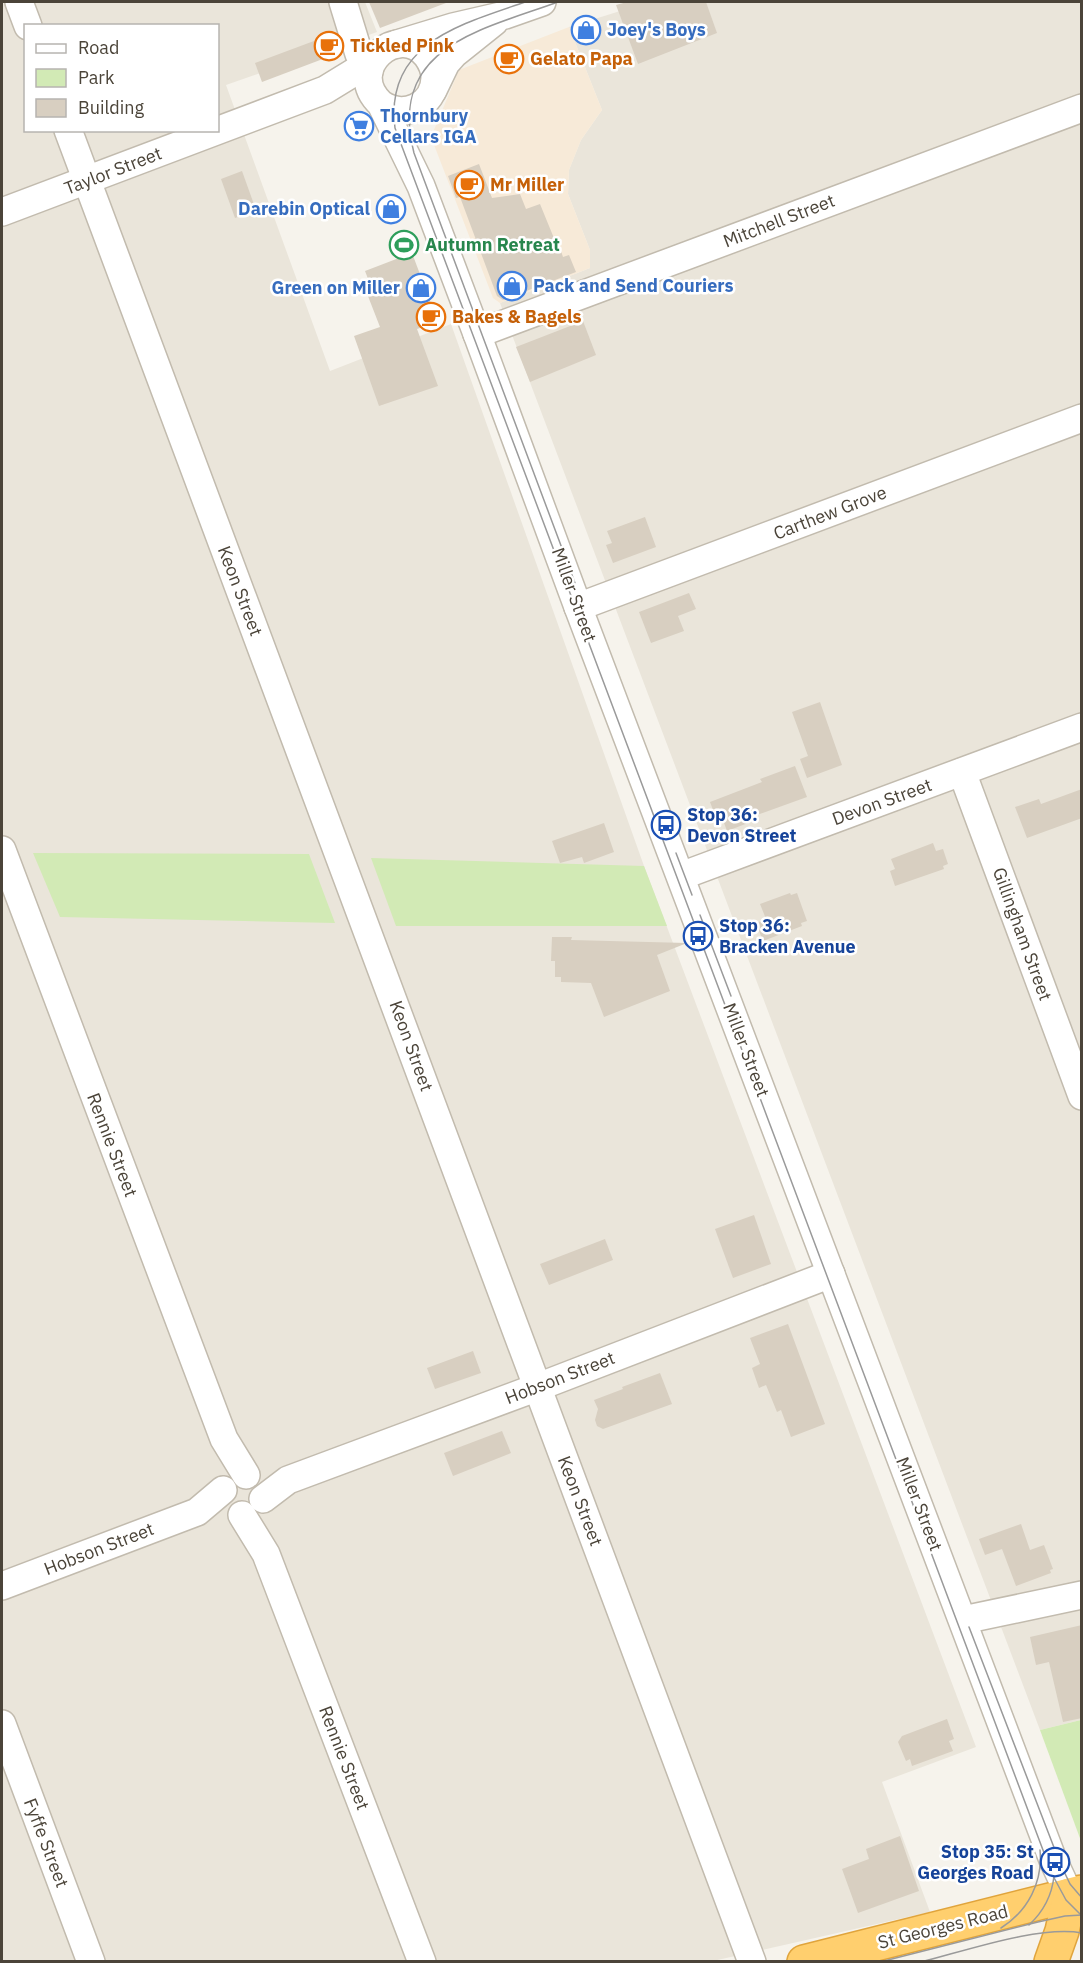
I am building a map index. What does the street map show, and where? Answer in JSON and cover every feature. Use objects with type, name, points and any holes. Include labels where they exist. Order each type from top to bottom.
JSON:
[{"type":"highway","name":"St Georges Road","points":[[804,1962],[1078,1898]]},
{"type":"highway","points":[[1051,1962],[1062,1931],[1078,1898]]},
{"type":"street","points":[[19,2],[27,24]]},
{"type":"street","points":[[394,45],[416,47],[428,57],[435,77],[430,95],[420,106],[404,111],[393,110],[373,85],[378,54],[394,45],[453,27],[502,16],[542,2]]},
{"type":"street","name":"Miller Street","points":[[345,7],[360,33],[370,43],[379,47],[394,45]]},
{"type":"street","name":"Miller Street","points":[[345,7],[359,54],[421,186],[578,607],[1055,1865],[1078,1898]]},
{"type":"street","name":"Miller Street","points":[[421,186],[414,153],[418,116],[446,63],[502,16]]},
{"type":"street","name":"Taylor Street","points":[[219,131],[325,90],[358,89],[373,85]]},
{"type":"street","name":"Mitchell Street","points":[[477,334],[1082,108]]},
{"type":"street","name":"Keon Street","points":[[69,132],[752,1962]]},
{"type":"street","name":"Taylor Street","points":[[2,212],[215,132]]},
{"type":"street","name":"Carthew Grove","points":[[578,607],[1082,418]]},
{"type":"street","name":"Devon Street","points":[[681,876],[1082,727]]},
{"type":"street","name":"Gillingham Street","points":[[962,772],[1082,1096]]},
{"type":"street","name":"Rennie Street","points":[[2,850],[224,1439],[243,1495],[422,1962]]},
{"type":"street","name":"Hobson Street","points":[[2,1586],[538,1387],[831,1274]]},
{"type":"street","points":[[963,1620],[1082,1595]]},
{"type":"street","name":"Fyffe Street","points":[[2,1724],[91,1962]]},
{"type":"shaded area","points":[[2,2],[365,2],[377,32],[226,85],[330,371],[451,324],[644,866],[976,1747],[882,1782],[930,1912],[713,1961],[2,1962]]},
{"type":"shaded area","points":[[649,2],[1081,2],[1081,1720],[1040,1730],[500,303],[590,268],[590,250],[568,194],[569,170],[581,140],[602,110],[569,27]]},
{"type":"shaded area","points":[[569,27],[602,110],[581,140],[569,170],[568,194],[590,250],[590,268],[500,303],[493,298],[431,137],[459,70]]},
{"type":"green space","points":[[33,853],[309,854],[335,923],[60,917]]},
{"type":"green space","points":[[371,858],[644,866],[667,926],[396,926]]},
{"type":"green space","points":[[1082,1720],[1081,1841],[1040,1730]]},
{"type":"building","points":[[369,2],[446,2],[446,3],[380,28]]},
{"type":"building","points":[[627,2],[706,2],[717,33],[638,64],[616,5]]},
{"type":"building","points":[[330,35],[336,54],[262,82],[255,63]]},
{"type":"building","points":[[479,164],[492,198],[520,194],[526,209],[540,204],[558,248],[563,257],[569,255],[576,272],[503,300],[497,296],[460,197],[456,198],[448,176]]},
{"type":"building","points":[[242,171],[256,210],[235,218],[221,179]]},
{"type":"building","points":[[412,253],[438,322],[417,329],[438,386],[379,406],[354,336],[380,327],[366,291],[372,289],[365,271]]},
{"type":"building","points":[[583,321],[596,355],[530,382],[516,347]]},
{"type":"building","points":[[645,517],[656,547],[613,563],[606,545],[612,543],[607,531]]},
{"type":"building","points":[[689,593],[696,609],[678,616],[684,631],[651,643],[639,612]]},
{"type":"building","points":[[820,702],[842,765],[807,778],[800,759],[808,756],[792,712]]},
{"type":"building","points":[[795,766],[807,797],[754,816],[756,820],[727,831],[723,820],[718,823],[710,802],[762,782],[760,779]]},
{"type":"building","points":[[1082,789],[1082,818],[1027,838],[1015,807],[1039,799],[1041,804]]},
{"type":"building","points":[[604,823],[614,852],[584,863],[582,857],[560,863],[552,841]]},
{"type":"building","points":[[933,843],[936,851],[943,849],[948,864],[943,866],[944,869],[895,886],[890,871],[895,869],[891,859]]},
{"type":"building","points":[[790,893],[791,895],[797,893],[807,921],[801,923],[802,926],[763,941],[756,923],[766,919],[760,904]]},
{"type":"building","points":[[552,937],[572,937],[571,940],[687,943],[657,955],[670,991],[604,1017],[591,983],[561,982],[561,977],[555,977],[555,961],[551,961]]},
{"type":"building","points":[[754,1215],[771,1264],[733,1278],[715,1229]]},
{"type":"building","points":[[605,1239],[613,1260],[549,1285],[540,1264]]},
{"type":"building","points":[[788,1324],[825,1424],[791,1437],[781,1410],[777,1412],[766,1385],[759,1388],[752,1368],[760,1364],[750,1338]]},
{"type":"building","points":[[473,1351],[481,1373],[435,1389],[427,1368]]},
{"type":"building","points":[[660,1373],[672,1404],[603,1429],[597,1426],[595,1420],[598,1409],[594,1400]]},
{"type":"building","points":[[502,1431],[511,1453],[453,1476],[444,1453]]},
{"type":"building","points":[[1021,1524],[1030,1550],[1044,1545],[1053,1569],[1050,1570],[1051,1573],[1016,1586],[1002,1549],[985,1555],[979,1539]]},
{"type":"building","points":[[1082,1625],[1082,1718],[1063,1722],[1049,1662],[1036,1665],[1030,1637]]},
{"type":"building","points":[[947,1719],[954,1739],[949,1741],[953,1751],[912,1766],[910,1759],[906,1761],[898,1742],[902,1736]]},
{"type":"building","points":[[900,1836],[919,1891],[858,1913],[842,1869],[869,1859],[866,1849]]},
{"type":"tram line","points":[[525,2],[453,29],[432,41],[415,57],[402,76],[395,99],[395,128],[1052,1874],[1066,1900],[1082,1916]]},
{"type":"tram line","points":[[558,2],[499,22],[447,48],[427,66],[414,89],[409,117],[414,153],[575,583]]},
{"type":"tram line","points":[[676,853],[692,895]]},
{"type":"tram line","points":[[700,915],[731,996]]},
{"type":"tram line","points":[[969,1627],[1060,1863],[1070,1884],[1082,1898]]},
{"type":"tram line","points":[[1001,1928],[1019,1913],[1032,1895],[1039,1873],[1040,1850]]},
{"type":"tram line","points":[[1029,1925],[1046,1903],[1054,1876]]},
{"type":"tram line","points":[[880,1962],[1038,1922],[1082,1915]]},
{"type":"tram line","points":[[921,1962],[1024,1936],[1065,1931],[1082,1933]]},
{"type":"place","name":"Joey's Boys","points":[[586,30]]},
{"type":"place","name":"Tickled Pink","points":[[329,46]]},
{"type":"place","name":"Gelato Papa","points":[[509,59]]},
{"type":"place","name":"Thornbury Cellars IGA","points":[[359,126]]},
{"type":"place","name":"Mr Miller","points":[[469,185]]},
{"type":"place","name":"Darebin Optical","points":[[391,209]]},
{"type":"place","name":"Autumn Retreat","points":[[404,245]]},
{"type":"place","name":"Pack and Send Couriers","points":[[512,286]]},
{"type":"place","name":"Green on Miller","points":[[421,288]]},
{"type":"place","name":"Bakes & Bagels","points":[[431,317]]},
{"type":"place","name":"Stop 36: Devon Street","points":[[666,825]]},
{"type":"place","name":"Stop 36: Bracken Avenue","points":[[698,936]]},
{"type":"place","name":"Stop 35: St Georges Road","points":[[1055,1862]]}]
